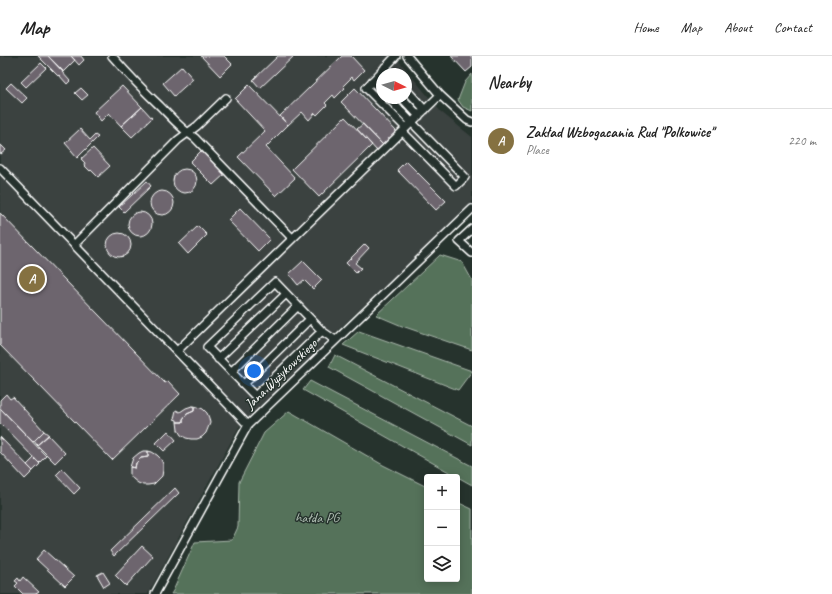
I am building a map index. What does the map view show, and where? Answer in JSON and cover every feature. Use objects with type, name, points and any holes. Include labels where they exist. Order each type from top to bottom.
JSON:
[{"type":"street","points":[[112,56],[138,85],[195,138],[292,238]]},
{"type":"street","points":[[385,67],[396,56]]},
{"type":"street","points":[[407,56],[440,95],[472,122]]},
{"type":"street","points":[[376,78],[366,88],[456,186],[465,177],[394,104]]},
{"type":"street","points":[[372,81],[376,85]]},
{"type":"street","points":[[177,351],[440,95]]},
{"type":"street","points":[[412,96],[425,110]]},
{"type":"street","points":[[74,245],[178,140],[197,126],[226,98]]},
{"type":"street","points":[[408,104],[419,116]]},
{"type":"street","points":[[0,168],[248,425]]},
{"type":"street","name":"Jana Wyżykowskiego","points":[[155,594],[248,425],[472,209]]},
{"type":"street","points":[[471,251],[459,241],[472,229]]},
{"type":"street","points":[[322,331],[255,396],[207,347],[275,282],[322,331],[335,340]]},
{"type":"street","points":[[218,359],[286,294]]},
{"type":"street","points":[[231,372],[298,306]]},
{"type":"street","points":[[244,384],[310,319]]},
{"type":"shaded area","points":[[0,56],[395,56],[405,68],[376,68],[376,104],[412,104],[412,77],[441,112],[472,137],[472,204],[339,329],[239,427],[148,594],[0,594]]},
{"type":"green space","points":[[472,74],[472,111],[463,107],[458,100],[465,82]]},
{"type":"green space","points":[[440,255],[462,262],[472,280],[472,350],[402,326],[376,315]]},
{"type":"green space","points":[[359,331],[472,371],[458,390],[343,345]]},
{"type":"green space","points":[[335,355],[472,426],[472,445],[329,367]]},
{"type":"green space","points":[[310,381],[472,466],[472,485],[460,478],[460,474],[452,474],[303,390]]},
{"type":"green space","name":"hałda PG","points":[[289,411],[383,465],[424,486],[424,582],[460,582],[460,503],[472,509],[472,594],[171,594],[195,542],[232,540],[238,527],[239,482],[264,433]]},
{"type":"building","points":[[38,56],[48,56],[63,71],[62,72],[70,81],[67,84]]},
{"type":"building","points":[[48,56],[71,56],[75,60],[63,72]]},
{"type":"building","points":[[71,56],[81,56],[84,60],[79,65]]},
{"type":"building","points":[[201,56],[224,56],[232,64],[220,76]]},
{"type":"building","points":[[278,56],[294,56],[260,88],[253,80]]},
{"type":"building","points":[[342,56],[351,56],[364,70],[354,80],[352,77],[343,86],[345,88],[335,98],[333,95],[325,103],[327,105],[317,115],[315,113],[309,120],[302,112],[288,125],[280,116]]},
{"type":"building","points":[[451,56],[472,56],[472,67],[466,72]]},
{"type":"building","points":[[41,63],[46,68],[26,87],[21,82]]},
{"type":"building","points":[[182,66],[193,79],[174,96],[163,83]]},
{"type":"building","points":[[11,83],[27,98],[22,103],[6,88]]},
{"type":"building","points":[[249,85],[288,125],[266,147],[295,178],[276,196],[238,157],[265,131],[235,99]]},
{"type":"building","points":[[122,86],[142,107],[121,126],[109,113],[101,121],[94,112]]},
{"type":"building","points":[[81,88],[88,95],[82,100],[75,93]]},
{"type":"building","points":[[355,88],[397,132],[383,145],[341,102]]},
{"type":"building","points":[[142,107],[152,118],[132,137],[121,126]]},
{"type":"building","points":[[345,117],[372,145],[319,197],[292,169]]},
{"type":"building","points":[[363,124],[383,145],[377,151],[357,129]]},
{"type":"building","points":[[80,129],[90,140],[95,135],[98,137],[77,158],[65,143]]},
{"type":"building","points":[[0,144],[6,150],[1,154],[0,153]]},
{"type":"building","points":[[93,148],[110,166],[98,177],[84,165],[85,163],[81,159]]},
{"type":"building","points":[[202,150],[225,174],[213,185],[190,162]]},
{"type":"building","points":[[406,161],[446,201],[436,210],[397,170]]},
{"type":"building","points":[[185,169],[194,172],[197,181],[194,190],[185,193],[176,190],[173,181],[176,172]]},
{"type":"building","points":[[147,181],[151,186],[124,212],[119,207]]},
{"type":"building","points":[[162,191],[171,194],[174,203],[171,212],[162,215],[153,212],[150,203],[153,194]]},
{"type":"building","points":[[240,208],[270,239],[258,251],[228,220]]},
{"type":"building","points":[[140,212],[149,215],[152,224],[149,233],[140,236],[131,233],[128,224],[131,215]]},
{"type":"building","points":[[0,213],[165,383],[168,381],[180,394],[112,460],[0,345]]},
{"type":"building","points":[[198,226],[207,235],[188,254],[179,244]]},
{"type":"building","points":[[119,233],[128,236],[131,245],[128,254],[119,257],[110,254],[107,245],[110,236]]},
{"type":"building","points":[[365,244],[369,248],[355,263],[361,268],[356,273],[346,263]]},
{"type":"building","points":[[303,261],[322,280],[313,289],[304,280],[298,285],[289,274]]},
{"type":"building","points":[[6,394],[10,399],[13,397],[44,431],[33,442],[0,408],[0,400]]},
{"type":"building","points":[[194,406],[194,411],[187,414],[183,419],[183,422],[177,422],[177,420],[174,419],[176,410],[180,412]]},
{"type":"building","points":[[194,406],[203,409],[207,413],[210,423],[206,433],[202,437],[191,439],[181,435],[178,430],[177,422],[183,422],[183,419],[187,414],[194,411]]},
{"type":"building","points":[[1,409],[46,456],[39,463],[0,423]]},
{"type":"building","points":[[44,431],[49,435],[37,445],[34,441]]},
{"type":"building","points":[[168,431],[176,440],[164,451],[156,443]]},
{"type":"building","points":[[48,435],[65,453],[55,463],[37,445]]},
{"type":"building","points":[[0,437],[33,471],[25,479],[0,452]]},
{"type":"building","points":[[143,451],[148,451],[148,457],[141,458],[136,463],[135,468],[130,467],[133,458]]},
{"type":"building","points":[[148,451],[157,455],[161,459],[163,470],[162,476],[154,484],[143,485],[138,483],[130,475],[130,467],[135,468],[136,463],[141,458],[148,457]]},
{"type":"building","points":[[34,458],[40,464],[33,471],[27,465]]},
{"type":"building","points":[[62,469],[80,488],[74,494],[56,475]]},
{"type":"building","points":[[175,488],[179,493],[114,556],[110,551]]},
{"type":"building","points":[[142,546],[153,556],[126,586],[115,575]]},
{"type":"building","points":[[44,550],[74,577],[65,586],[36,559]]},
{"type":"building","points":[[103,572],[110,583],[104,587],[97,575]]},
{"type":"building","points":[[23,577],[39,592],[36,594],[23,594],[15,586],[18,583],[15,581],[18,578],[20,581]]},
{"type":"place","name":"Zakład Wzbogacania Rud \"Polkowice\"","points":[[32,279]]}]
